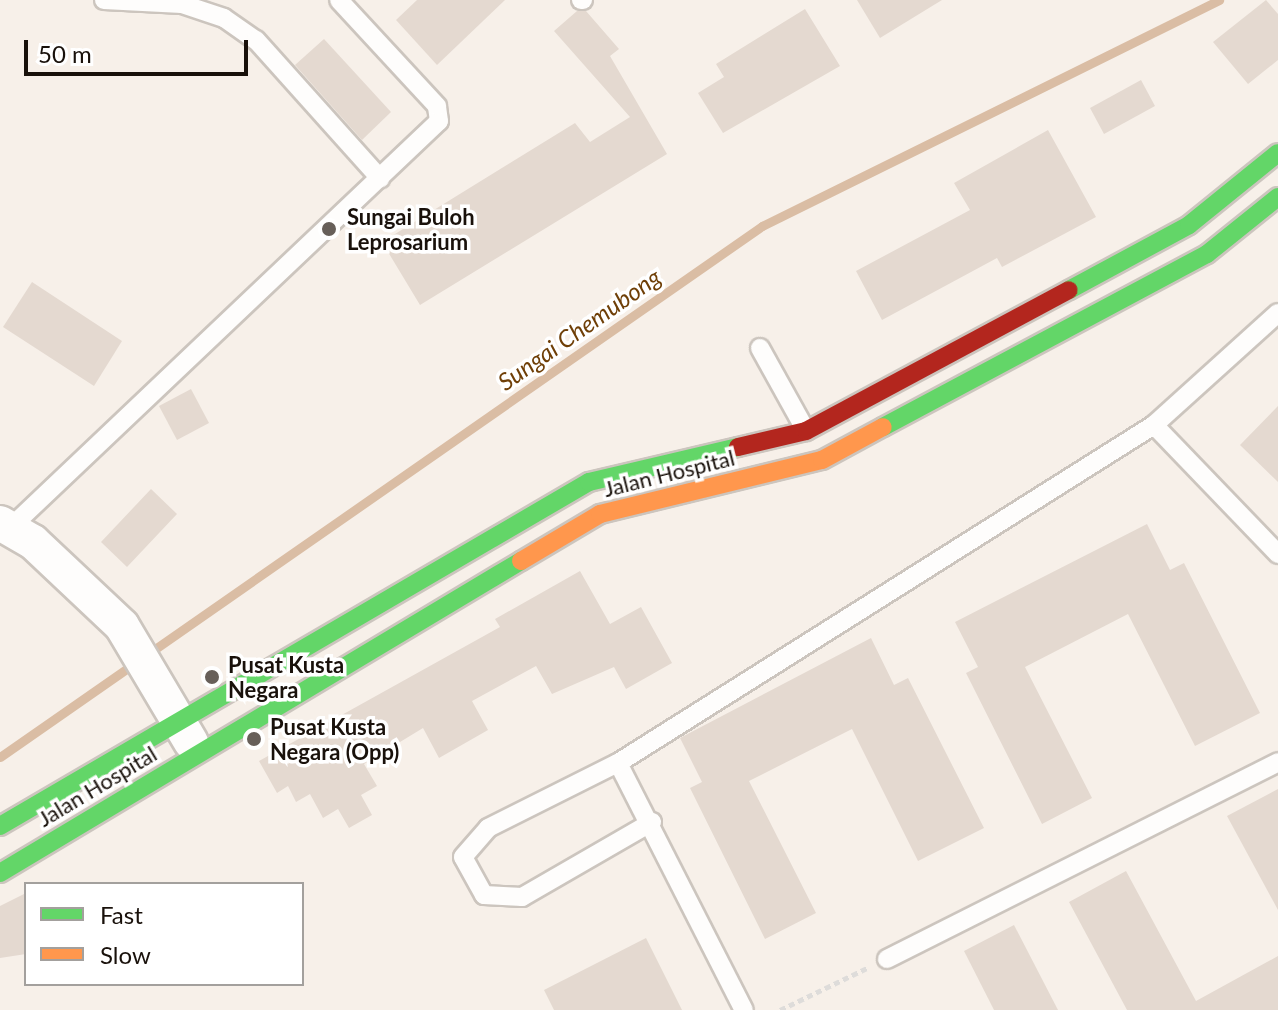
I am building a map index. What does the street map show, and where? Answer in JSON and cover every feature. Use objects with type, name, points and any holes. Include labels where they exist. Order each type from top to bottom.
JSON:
[{"type":"main road","name":"Jalan Hospital","points":[[0,826],[171,709],[589,482],[806,431],[1189,225],[1278,153]]},
{"type":"main road","name":"Jalan Hospital","points":[[0,873],[600,514],[822,460],[1207,254],[1278,197]]},
{"type":"main road","points":[[806,431],[822,460]]},
{"type":"street","points":[[5,526],[122,626],[198,753]]},
{"type":"lane","points":[[104,0],[182,4],[224,18],[256,40],[380,178]]},
{"type":"lane","points":[[5,526],[439,121],[437,106],[339,0]]},
{"type":"lane","points":[[652,822],[522,897],[484,895],[463,857],[488,828],[618,763],[1154,425],[1278,313]]},
{"type":"lane","points":[[760,348],[806,431]]},
{"type":"lane","points":[[1154,425],[1278,554]]},
{"type":"lane","points":[[887,959],[1278,762]]},
{"type":"lane","points":[[618,763],[652,822],[744,1010]]},
{"type":"path","points":[[780,1010],[887,959]]},
{"type":"building","points":[[417,0],[505,0],[437,65],[396,20]]},
{"type":"building","points":[[857,0],[942,0],[880,38]]},
{"type":"building","points":[[1266,0],[1278,14],[1278,60],[1248,84],[1213,42]]},
{"type":"building","points":[[805,9],[840,66],[723,133],[698,93],[724,77],[716,64]]},
{"type":"building","points":[[577,11],[586,11],[619,49],[610,56],[667,154],[420,305],[382,242],[575,123],[590,142],[630,117],[554,31]]},
{"type":"building","points":[[324,39],[391,112],[362,140],[295,65]]},
{"type":"building","points":[[1141,80],[1155,106],[1104,134],[1090,108]]},
{"type":"building","points":[[1048,130],[1096,217],[1002,267],[997,258],[882,320],[856,271],[970,210],[954,183]]},
{"type":"building","points":[[32,282],[122,341],[94,386],[3,327]]},
{"type":"building","points":[[191,389],[209,423],[177,440],[159,406]]},
{"type":"building","points":[[1278,406],[1278,482],[1240,445]]},
{"type":"building","points":[[151,489],[177,514],[127,567],[101,542]]},
{"type":"building","points":[[1147,524],[1170,570],[1184,563],[1260,713],[1195,746],[1128,614],[1025,667],[1092,798],[1042,824],[966,673],[978,667],[955,622]]},
{"type":"building","points":[[580,571],[610,624],[641,607],[672,663],[626,689],[614,667],[552,694],[536,666],[472,701],[488,730],[439,758],[423,728],[364,764],[377,786],[361,795],[372,815],[349,828],[338,809],[323,818],[310,794],[296,802],[288,786],[277,793],[259,761],[500,627],[495,619]]},
{"type":"building","points":[[871,638],[894,685],[908,678],[984,828],[918,861],[852,729],[749,781],[816,913],[765,939],[690,788],[702,782],[680,738]]},
{"type":"building","points":[[1278,789],[1278,910],[1227,816]]},
{"type":"building","points":[[1126,871],[1196,1001],[1278,956],[1278,1010],[1127,1010],[1069,902]]},
{"type":"building","points":[[24,894],[24,954],[0,958],[0,906]]},
{"type":"building","points":[[1014,925],[1058,1010],[994,1010],[964,951]]},
{"type":"building","points":[[646,938],[682,1010],[554,1010],[544,990]]},
{"type":"waterway","name":"Sungai Chemubong","points":[[0,757],[762,226],[1219,0]]},
{"type":"traffic: fast","points":[[1069,290],[1189,225],[1278,153]]},
{"type":"traffic: fast","points":[[883,427],[1207,254],[1278,197]]},
{"type":"traffic: fast","points":[[0,826],[589,482],[738,447]]},
{"type":"traffic: fast","points":[[0,873],[521,561]]},
{"type":"traffic: slow","points":[[521,561],[600,514],[822,460],[883,427]]},
{"type":"traffic: jam","points":[[738,447],[806,431],[1069,290]]},
{"type":"place","name":"Sungai Buloh Leprosarium","points":[[329,229]]},
{"type":"place","name":"Pusat Kusta Negara","points":[[212,677]]},
{"type":"place","name":"Pusat Kusta Negara (Opp)","points":[[254,739]]}]
